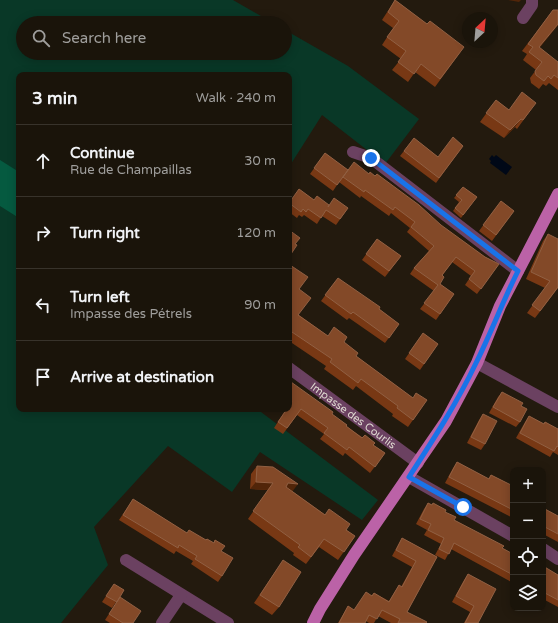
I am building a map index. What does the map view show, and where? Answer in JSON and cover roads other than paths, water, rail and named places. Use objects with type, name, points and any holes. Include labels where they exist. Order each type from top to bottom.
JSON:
[{"type":"main road","points":[[313,623],[354,554],[409,477],[446,421],[477,363],[500,306],[558,194]]},
{"type":"street","points":[[523,18],[532,4],[532,0]]},
{"type":"street","points":[[354,152],[371,158],[518,271]]},
{"type":"street","points":[[539,230],[552,237]]},
{"type":"street","points":[[477,363],[558,407]]},
{"type":"street","name":"Impasse des Courlis","points":[[292,370],[418,463]]},
{"type":"street","points":[[409,477],[510,534]]},
{"type":"street","points":[[546,551],[558,559]]},
{"type":"street","points":[[126,560],[228,623]]},
{"type":"street","points":[[162,623],[182,595]]},
{"type":"water","points":[[492,155],[494,157],[496,155],[512,167],[506,175],[490,163],[491,161],[489,159]]}]
